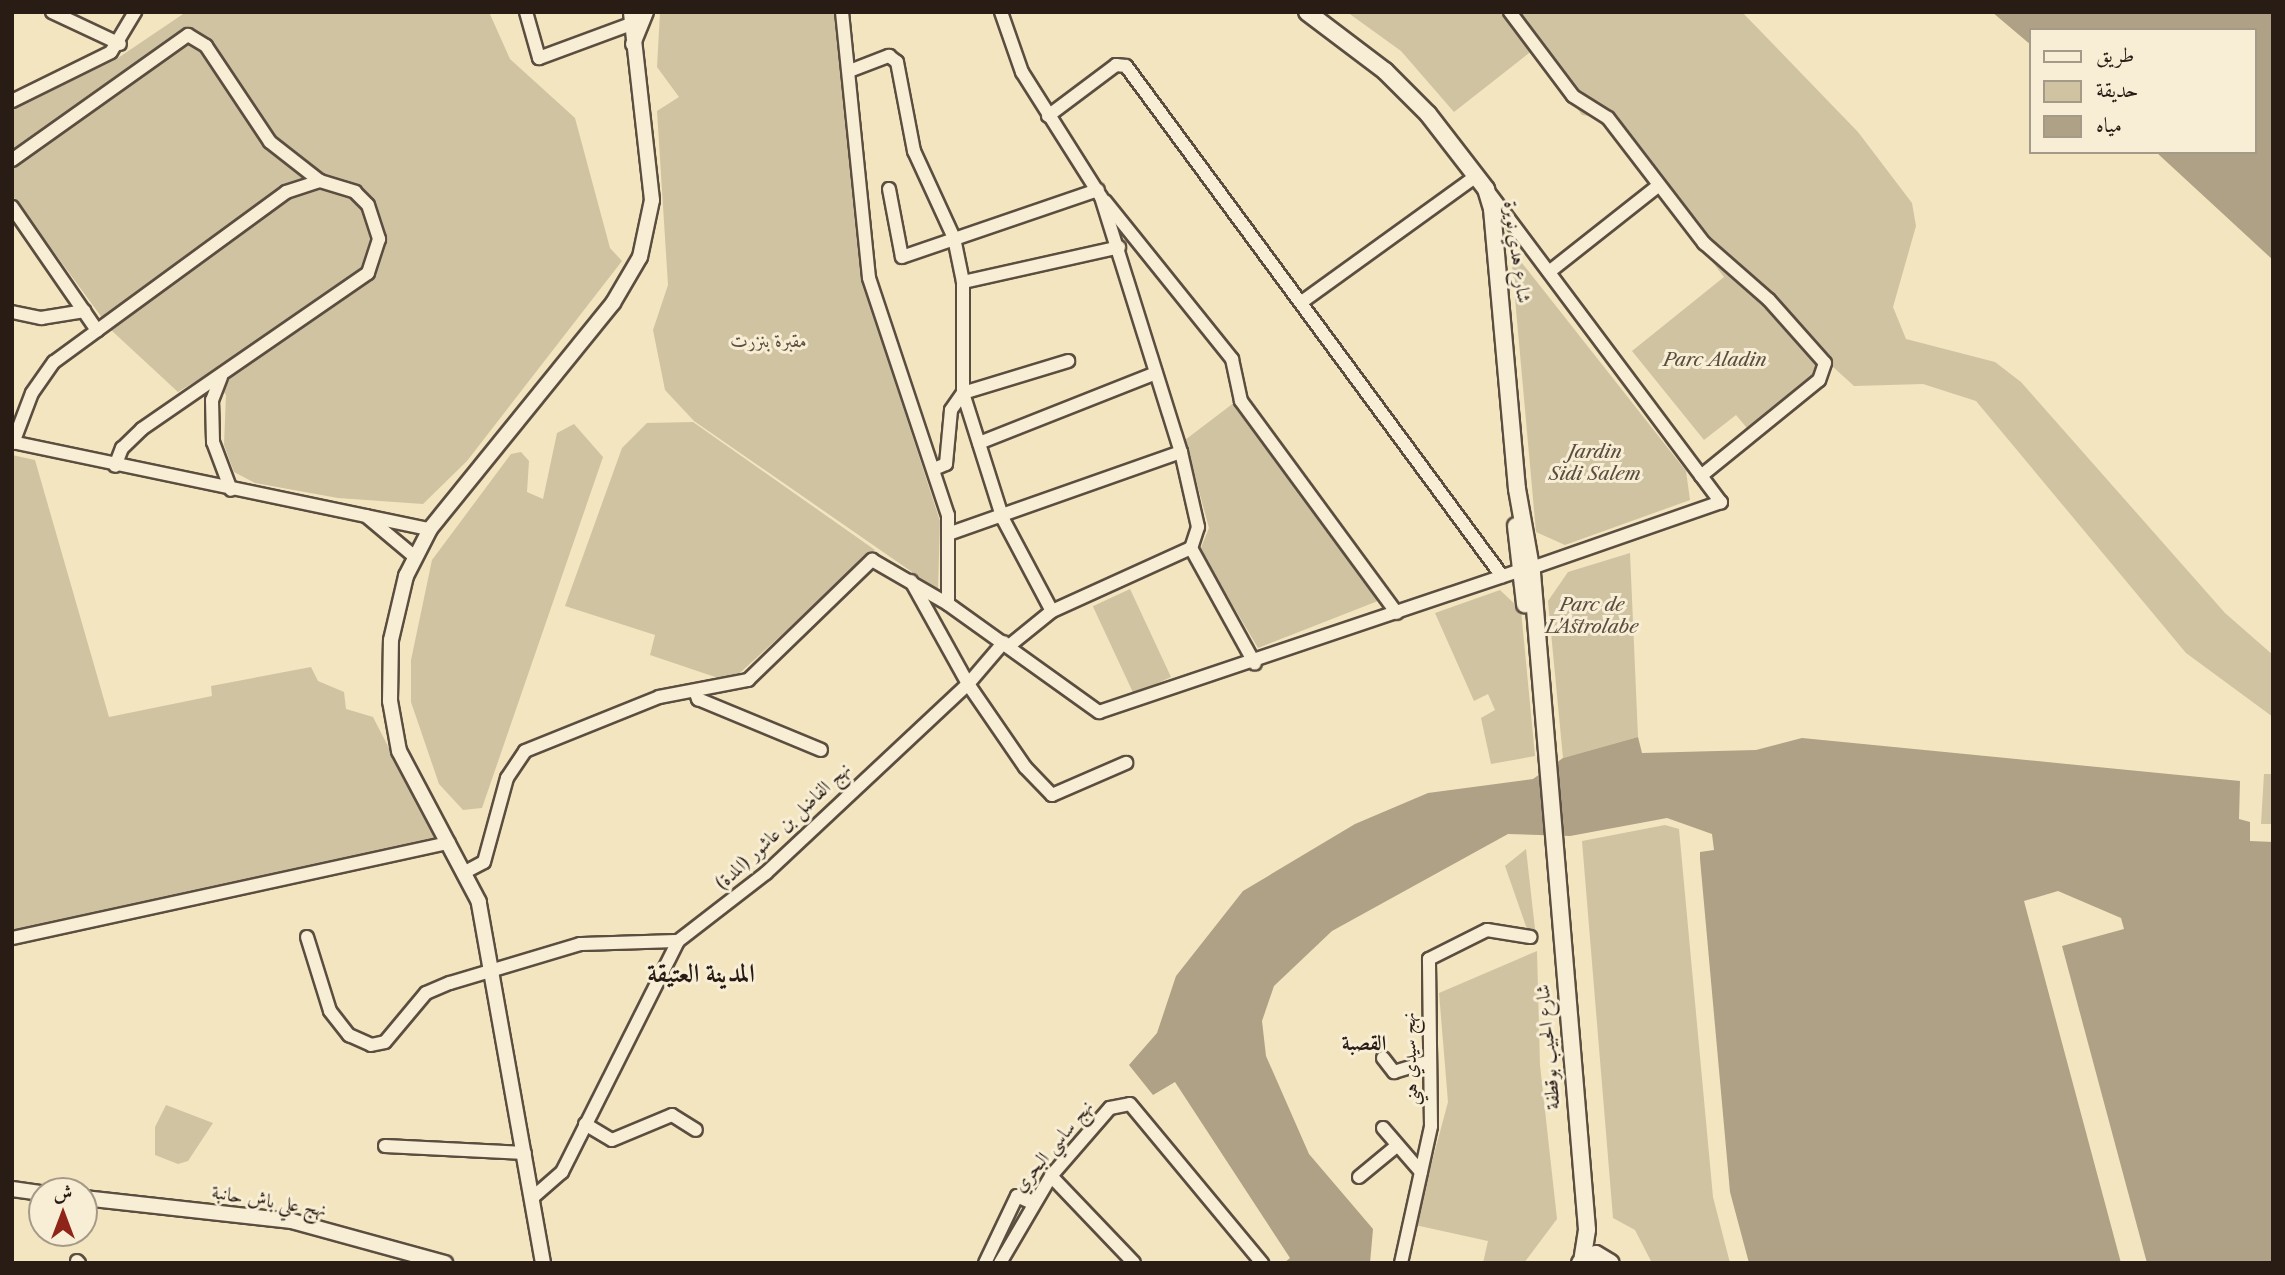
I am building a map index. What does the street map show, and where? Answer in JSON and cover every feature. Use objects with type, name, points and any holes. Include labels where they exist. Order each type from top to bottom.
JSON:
[{"type":"main road","name":"شارع هدي نويرة","points":[[1307,12],[1385,71],[1481,182],[1499,249],[1525,566]]},
{"type":"main road","name":"شارع الحبيب بوقطفة","points":[[1525,566],[1555,860],[1587,1230],[1581,1261]]},
{"type":"main road","name":"شارع الحبيب بوقطفة","points":[[1587,1230],[1606,1259]]},
{"type":"main road","points":[[1581,1261],[1606,1259]]},
{"type":"street","points":[[52,12],[120,44]]},
{"type":"street","points":[[12,100],[120,44],[135,12]]},
{"type":"street","points":[[526,12],[539,58],[631,18],[652,200],[640,257],[613,303],[430,529],[415,557],[391,640],[390,701],[399,751],[467,871],[491,973],[526,1153],[543,1263]]},
{"type":"street","points":[[633,45],[646,12]]},
{"type":"street","points":[[842,12],[852,70],[869,278],[934,469],[951,533],[948,604]]},
{"type":"street","points":[[1001,12],[1022,72],[1048,116],[1100,194],[1232,359],[1241,401],[1397,613]]},
{"type":"street","points":[[1510,12],[1573,96],[1608,118],[1704,243],[1769,300],[1825,363],[1819,380],[1701,476]]},
{"type":"street","points":[[12,160],[188,35],[206,46],[270,142],[320,181],[355,192],[368,205],[379,239],[368,273],[142,429],[122,448],[115,466]]},
{"type":"street","points":[[852,70],[894,57],[914,151],[954,238],[963,282],[963,393],[1003,519],[1052,611]]},
{"type":"street","points":[[1048,116],[1115,65],[1126,66],[1303,301],[1502,576]]},
{"type":"street","points":[[320,181],[286,192],[97,331],[42,376],[13,443],[430,529]]},
{"type":"street","points":[[467,871],[484,863],[507,778],[525,751],[659,697],[721,690],[755,676],[867,562],[877,560],[948,604],[1099,712],[1255,664],[1525,566],[1721,502],[1481,182],[1303,301]]},
{"type":"street","points":[[1549,272],[1659,185]]},
{"type":"street","points":[[889,189],[900,256],[1100,194]]},
{"type":"street","points":[[1100,194],[1119,247],[1181,452],[1197,516],[1191,548],[1255,664]]},
{"type":"street","points":[[12,207],[97,331]]},
{"type":"street","points":[[963,282],[1119,247]]},
{"type":"street","points":[[12,312],[41,318],[84,311]]},
{"type":"street","points":[[934,469],[946,464],[951,410],[963,393],[1068,361]]},
{"type":"street","points":[[979,443],[1156,373]]},
{"type":"street","points":[[222,375],[211,421],[231,490]]},
{"type":"street","points":[[951,533],[1003,519],[1181,452]]},
{"type":"street","points":[[366,516],[415,557]]},
{"type":"street","name":"نهج الفاضل بن عاشور (المدة)","points":[[531,1199],[554,1183],[678,942],[766,873],[968,684],[1007,644],[1052,611],[1191,548]]},
{"type":"street","points":[[910,580],[968,684],[1024,767],[1052,795],[1126,763]]},
{"type":"street","points":[[695,691],[698,699],[821,750]]},
{"type":"street","points":[[12,938],[449,843]]},
{"type":"street","name":"نهج سيدي هني","points":[[1401,1263],[1432,1115],[1429,959],[1487,930],[1530,937]]},
{"type":"street","points":[[307,937],[330,1011],[349,1035],[372,1045],[385,1042],[426,993],[580,944],[678,942]]},
{"type":"street","points":[[1383,1058],[1394,1072],[1429,1061]]},
{"type":"street","name":"نهج ساسي البحري","points":[[1000,1263],[1030,1202],[1051,1176],[1110,1108],[1130,1104],[1262,1263]]},
{"type":"street","points":[[585,1124],[612,1140],[672,1115],[696,1130]]},
{"type":"street","points":[[1384,1128],[1394,1148],[1421,1172]]},
{"type":"street","points":[[385,1146],[526,1153]]},
{"type":"street","points":[[1359,1177],[1394,1148]]},
{"type":"street","points":[[1051,1176],[1134,1263]]},
{"type":"street","points":[[985,1263],[1017,1196],[1030,1202]]},
{"type":"street","name":"نهج علي باش حانبة","points":[[98,1200],[292,1221],[445,1263]]},
{"type":"street","points":[[532,1263],[539,1246]]},
{"type":"green space","points":[[186,12],[489,12],[510,59],[575,118],[610,248],[622,261],[467,461],[423,504],[338,498],[255,483],[234,472],[224,445],[226,395],[209,373],[178,392],[111,330],[12,195],[12,110],[115,60]]},
{"type":"green space","name":"مقبرة بنزرت","points":[[660,12],[835,12],[864,287],[940,521],[938,590],[694,421],[665,390],[653,330],[668,285],[657,111],[679,97],[657,67]]},
{"type":"green space","name":"Parc Aladin","points":[[1347,12],[1742,12],[1858,132],[1912,203],[1916,226],[1893,307],[1906,339],[1995,362],[2021,382],[2225,613],[2273,655],[2273,717],[2186,653],[1976,401],[1923,384],[1854,386],[1832,366],[1747,428],[1736,415],[1704,440],[1632,351],[1724,277],[1602,118],[1582,115],[1533,50],[1454,112],[1401,51]]},
{"type":"green space","name":"Jardin Sidi Salem","points":[[1518,258],[1686,471],[1690,500],[1565,545],[1536,532],[1512,265]]},
{"type":"green space","points":[[1235,402],[1383,599],[1258,648],[1200,550],[1209,528],[1185,440]]},
{"type":"green space","points":[[693,422],[875,550],[730,682],[650,655],[655,635],[565,606],[622,448],[647,423]]},
{"type":"green space","points":[[574,424],[603,457],[482,808],[463,810],[439,784],[411,702],[411,660],[432,560],[511,454],[521,452],[529,461],[527,492],[543,499],[557,433]]},
{"type":"green space","points":[[12,455],[35,460],[109,717],[212,696],[211,686],[311,667],[318,681],[344,692],[346,709],[373,717],[436,840],[12,932]]},
{"type":"green space","name":"Parc de L'Astrolabe","points":[[1630,553],[1638,737],[1563,758],[1548,601],[1568,572]]},
{"type":"green space","points":[[1130,589],[1171,677],[1134,694],[1093,606]]},
{"type":"green space","points":[[1500,590],[1521,610],[1535,756],[1491,764],[1481,718],[1495,710],[1488,694],[1474,701],[1435,613]]},
{"type":"green space","points":[[2264,774],[2273,774],[2273,824],[2261,824]]},
{"type":"green space","points":[[1665,825],[1679,829],[1713,1197],[1730,1263],[1652,1263],[1635,1230],[1613,1218],[1582,841]]},
{"type":"green space","points":[[1526,849],[1535,929],[1527,929],[1505,866]]},
{"type":"green space","points":[[1537,951],[1540,1065],[1557,1219],[1524,1263],[1483,1263],[1488,1241],[1415,1225],[1448,1102],[1439,993]]},
{"type":"green space","points":[[166,1105],[213,1123],[188,1161],[178,1164],[155,1155],[155,1127]]},
{"type":"water","points":[[1992,12],[2273,12],[2273,260],[2158,154],[2257,154],[2257,28],[2030,28],[2030,44]]},
{"type":"water","points":[[1638,737],[1642,753],[1756,750],[1802,738],[2240,781],[2239,819],[2250,822],[2250,841],[2273,842],[2273,1263],[2147,1263],[2062,946],[2124,929],[2121,918],[2058,891],[2024,901],[2121,1263],[1749,1263],[1730,1192],[1700,859],[1700,852],[1714,850],[1712,834],[1667,818],[1570,836],[1508,834],[1332,931],[1274,986],[1262,1021],[1266,1056],[1309,1154],[1373,1229],[1370,1263],[1284,1263],[1290,1258],[1175,1082],[1153,1095],[1129,1065],[1157,1033],[1176,976],[1243,891],[1355,824],[1428,793],[1533,779],[1563,758]]},
{"type":"district","name":"المدينة العتيقة","points":[[701,974]]},
{"type":"district","name":"القصبة","points":[[1364,1043]]}]
